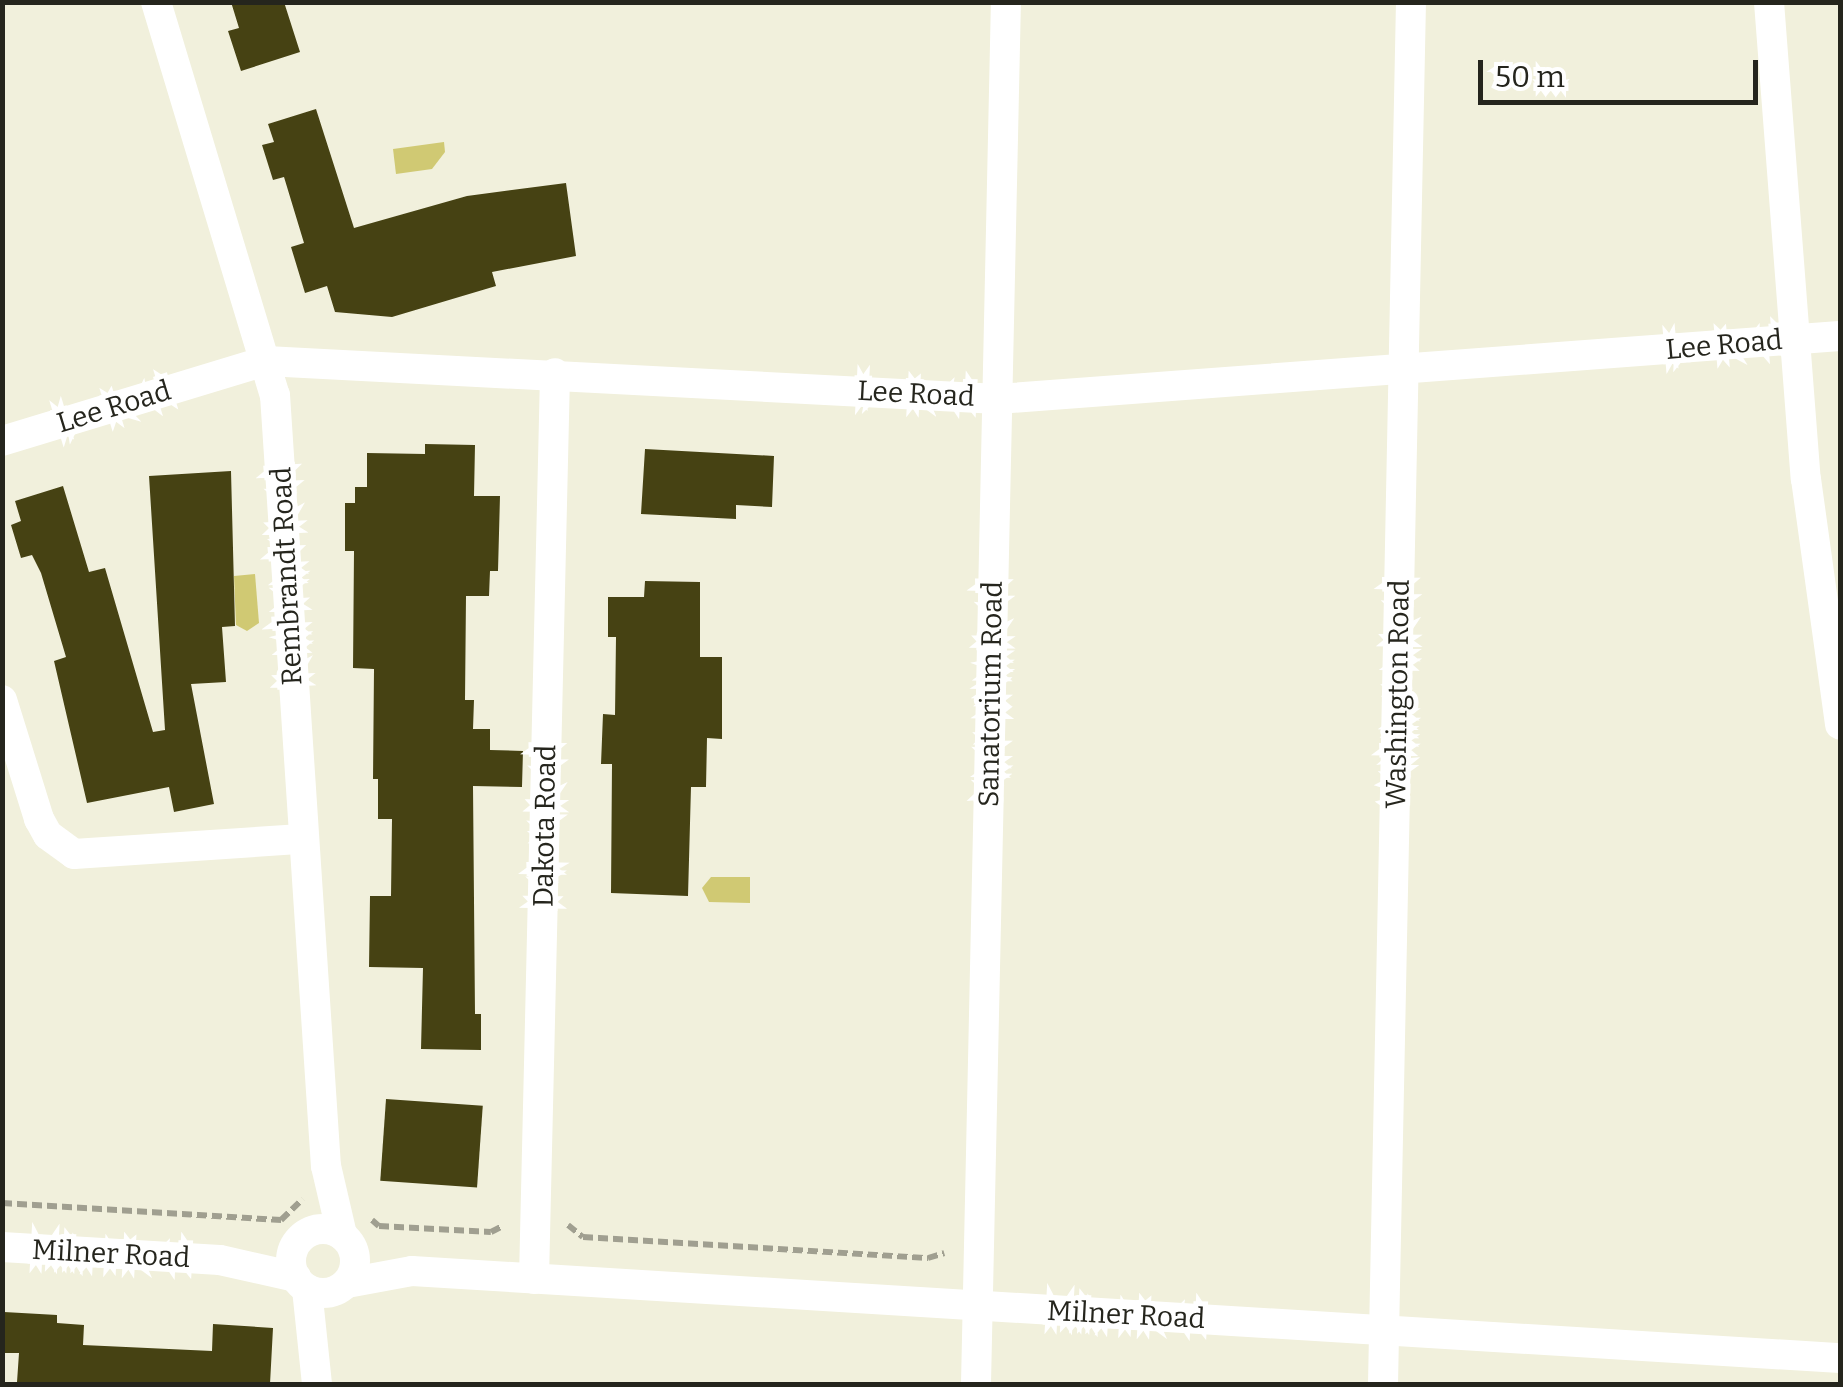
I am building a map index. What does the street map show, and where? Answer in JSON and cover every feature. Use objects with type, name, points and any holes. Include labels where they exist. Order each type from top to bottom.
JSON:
[{"type":"street","name":"Rembrandt Road","points":[[156,2],[277,409],[326,1186],[326,1241]]},
{"type":"street","name":"Sanatorium Road","points":[[976,1384],[1006,2]]},
{"type":"street","name":"Washington Road","points":[[1383,1384],[1411,2]]},
{"type":"street","points":[[1769,2],[1806,479],[1840,724]]},
{"type":"street","name":"Lee Road","points":[[2,441],[266,362],[555,373],[998,399],[1840,336]]},
{"type":"street","name":"Dakota Road","points":[[534,1279],[555,373]]},
{"type":"street","points":[[2,700],[39,820],[48,836],[74,854],[302,839]]},
{"type":"street","points":[[318,1380],[326,1241]]},
{"type":"street","points":[[321,1285],[326,1241]]},
{"type":"street","name":"Milner Road","points":[[220,1260],[326,1241],[412,1271]]},
{"type":"street","name":"Milner Road","points":[[2,1247],[220,1260],[321,1285],[412,1271],[1840,1358]]},
{"type":"path","points":[[2,1203],[281,1220],[306,1196],[326,1186],[350,1195],[379,1226],[492,1232],[507,1224],[570,1225],[583,1236],[928,1258],[952,1246],[979,1248]]},
{"type":"shaded area","points":[[444,142],[445,152],[432,169],[396,174],[393,149]]},
{"type":"shaded area","points":[[255,574],[259,623],[247,631],[236,625],[234,576]]},
{"type":"shaded area","points":[[711,877],[750,877],[750,903],[709,902],[702,888]]},
{"type":"building","points":[[231,2],[284,2],[300,52],[241,71],[228,31],[239,28]]},
{"type":"building","points":[[316,109],[354,228],[467,196],[566,183],[576,256],[492,272],[496,286],[392,317],[335,312],[327,286],[305,293],[291,247],[304,243],[284,177],[273,180],[262,145],[274,142],[268,124]]},
{"type":"building","points":[[425,444],[475,445],[474,496],[500,496],[498,571],[490,571],[489,596],[466,596],[465,700],[474,700],[473,729],[490,729],[490,750],[523,751],[522,787],[473,786],[475,1014],[481,1014],[481,1050],[421,1049],[423,968],[369,967],[370,896],[391,896],[392,819],[378,819],[378,779],[373,779],[374,669],[353,668],[354,551],[345,551],[345,503],[355,503],[355,487],[367,487],[367,453],[425,454]]},
{"type":"building","points":[[645,449],[774,456],[772,507],[736,505],[736,519],[641,514]]},
{"type":"building","points":[[231,471],[235,626],[222,627],[226,682],[191,684],[214,804],[174,812],[169,787],[87,803],[54,661],[66,657],[41,573],[32,555],[21,558],[11,525],[21,521],[15,501],[63,486],[89,572],[105,568],[153,732],[165,730],[149,476]]},
{"type":"building","points":[[645,581],[700,582],[700,657],[722,657],[722,739],[707,738],[706,787],[691,787],[688,896],[611,893],[612,764],[601,764],[603,714],[615,715],[616,637],[608,637],[608,597],[644,597]]},
{"type":"building","points":[[386,1099],[483,1106],[477,1188],[380,1181]]},
{"type":"building","points":[[4,1312],[57,1315],[57,1323],[84,1325],[83,1345],[212,1351],[213,1324],[273,1328],[270,1384],[17,1382],[19,1353],[2,1353]]}]
